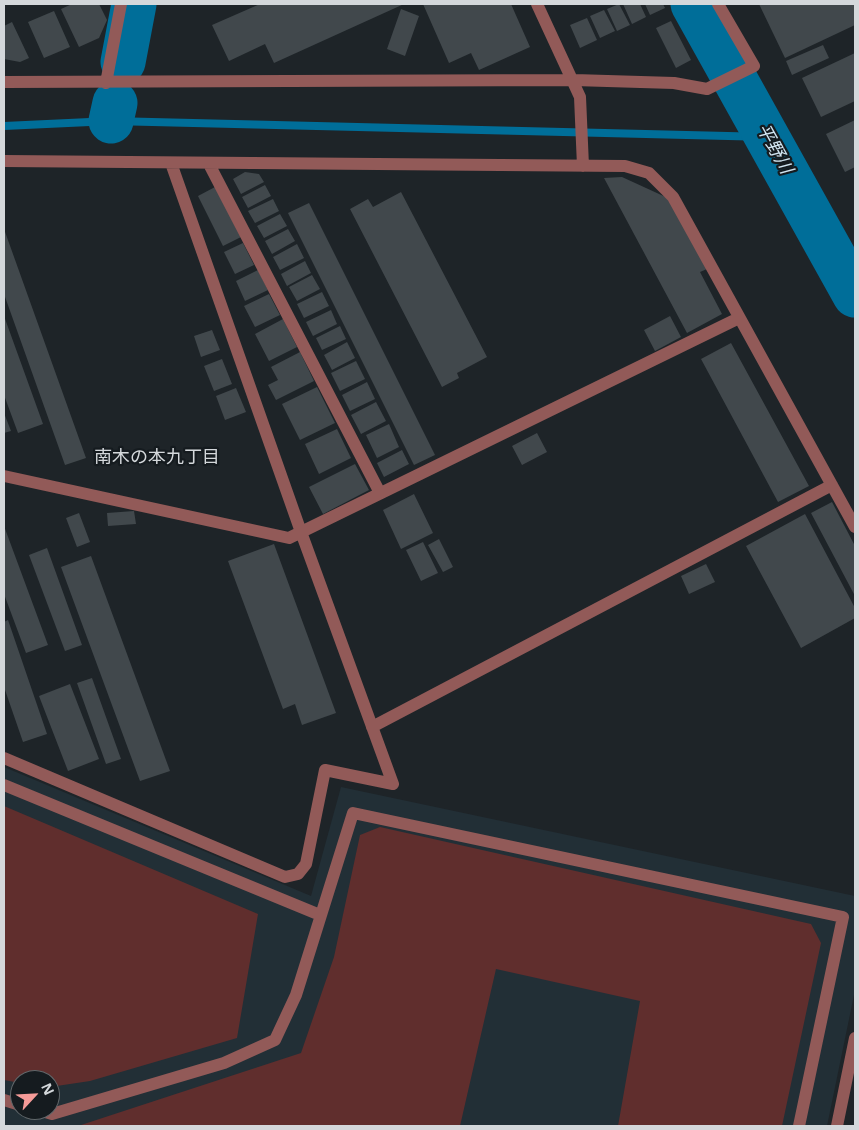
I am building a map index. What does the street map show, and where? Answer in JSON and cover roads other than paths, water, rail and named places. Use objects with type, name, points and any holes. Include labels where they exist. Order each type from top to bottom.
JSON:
[{"type":"street","points":[[106,83],[122,4]]},
{"type":"street","points":[[537,4],[580,96],[583,166]]},
{"type":"street","points":[[4,82],[574,80],[674,84],[707,89],[754,66],[718,4]]},
{"type":"street","points":[[4,161],[625,166],[649,173],[673,197],[855,527]]},
{"type":"street","points":[[4,758],[285,876],[298,874],[306,864],[325,770],[393,784],[301,532],[171,163]]},
{"type":"street","points":[[209,164],[380,494]]},
{"type":"street","points":[[4,476],[289,538],[739,318]]},
{"type":"street","points":[[372,726],[832,485]]},
{"type":"street","points":[[4,785],[320,915]]},
{"type":"street","points":[[60,1112],[224,1063],[275,1040],[296,995],[353,813],[843,917],[799,1126]]},
{"type":"street","points":[[837,1126],[855,1038]]},
{"type":"waterway","points":[[123,62],[134,4]]},
{"type":"waterway","name":"平野川","points":[[693,4],[855,295]]},
{"type":"waterway","points":[[111,121],[115,103]]},
{"type":"waterway","points":[[4,126],[111,121],[769,137]]},
{"type":"district","name":"南木の本九丁目","points":[[157,458]]}]
